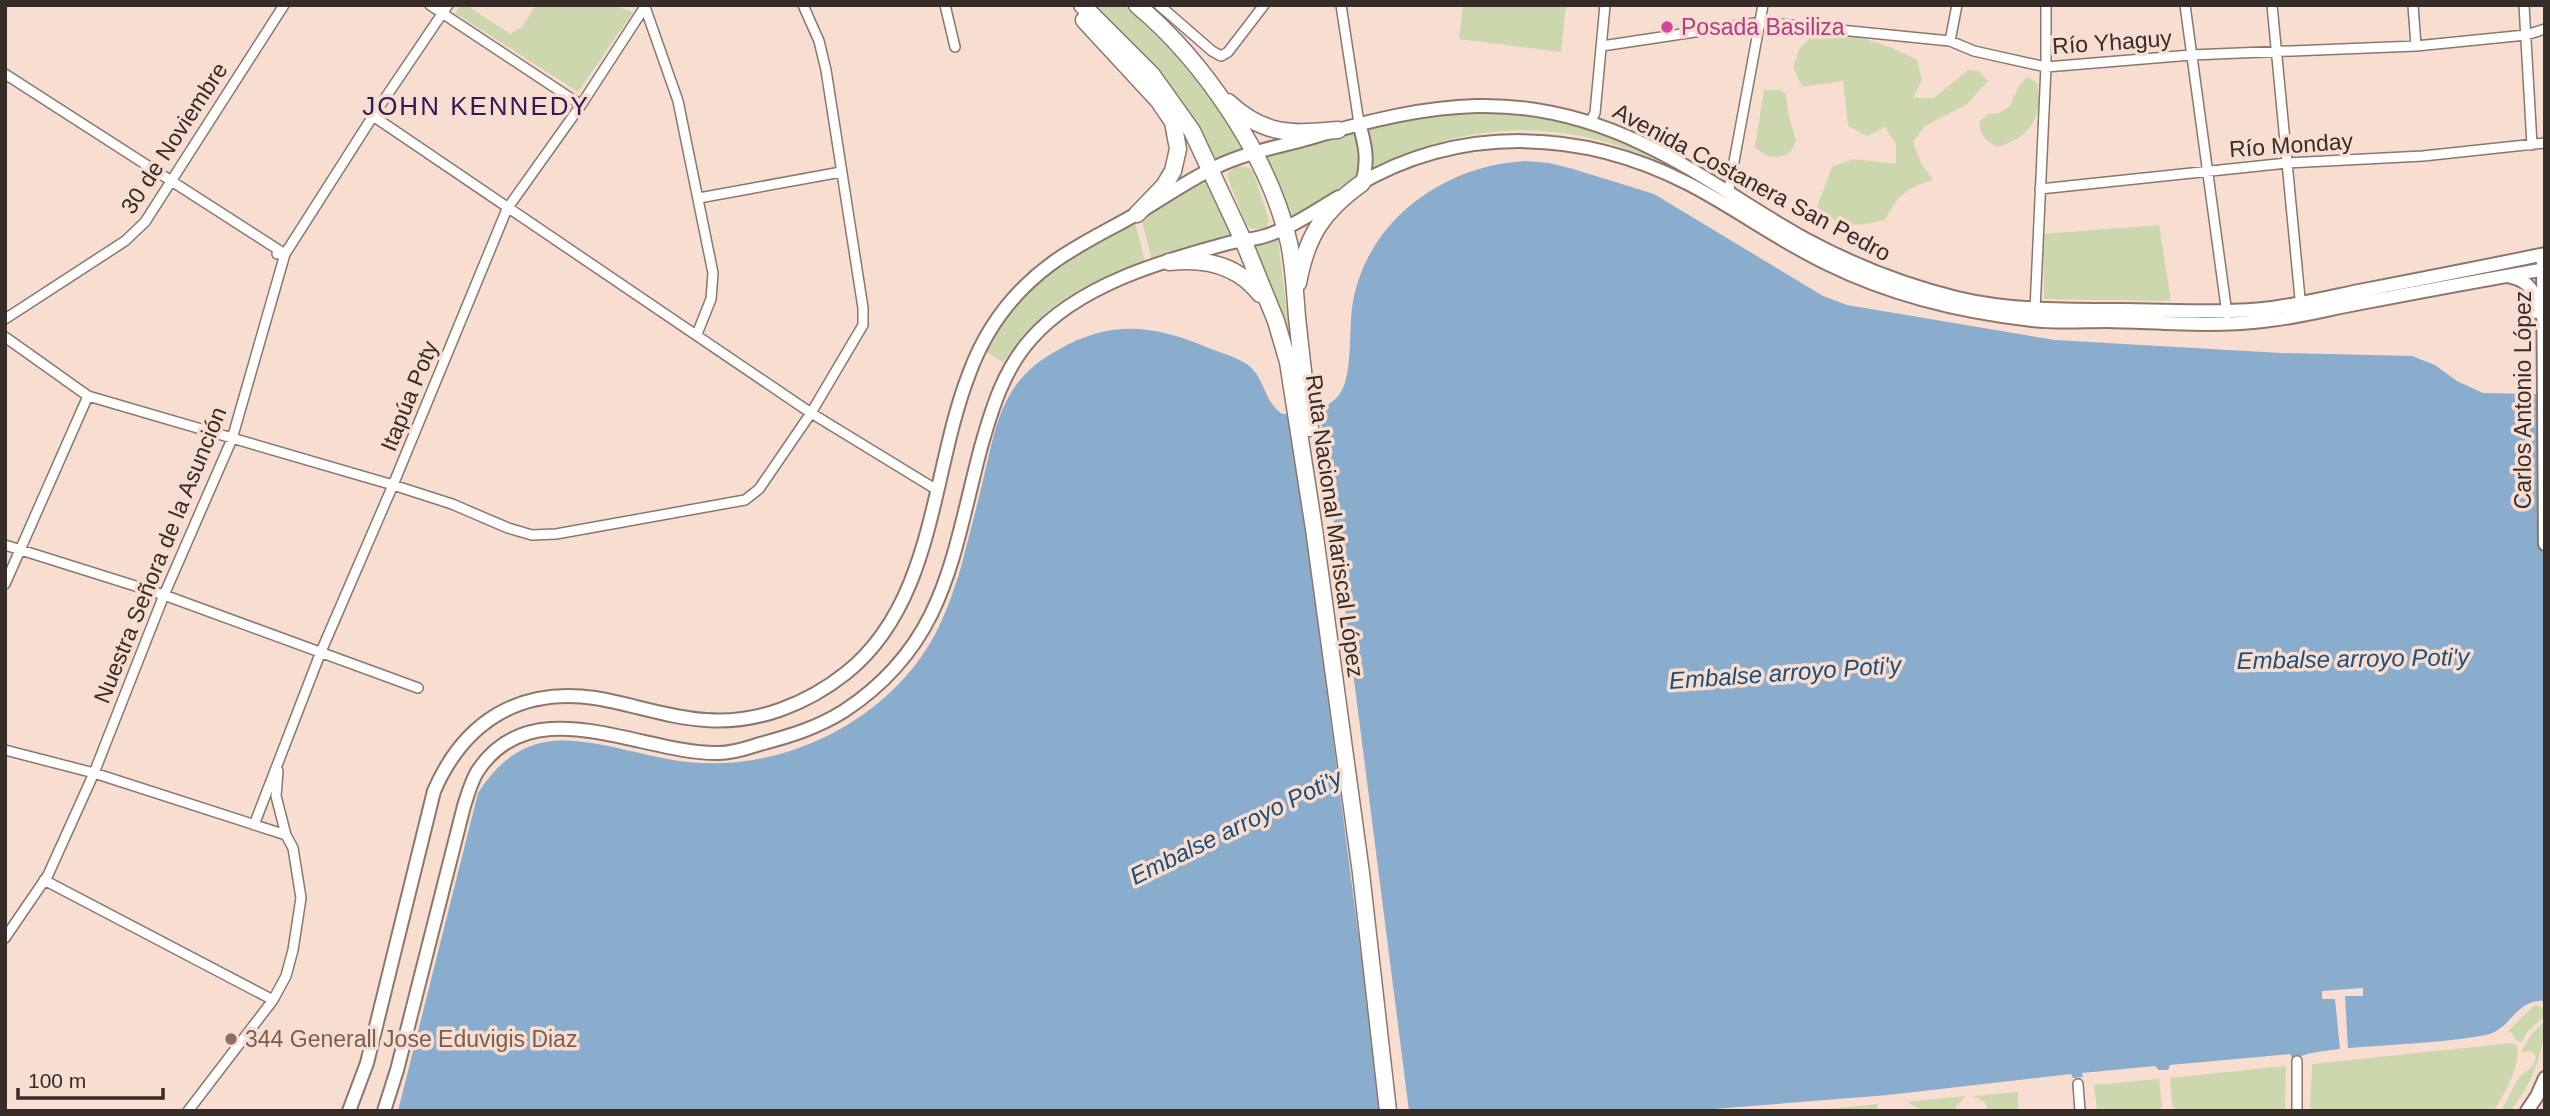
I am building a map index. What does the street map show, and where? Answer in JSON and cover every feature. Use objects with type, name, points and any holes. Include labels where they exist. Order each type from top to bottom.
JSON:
[{"type":"highway","points":[[1076,5],[1084,20],[1158,100],[1173,122],[1178,149],[1172,172],[1164,186],[1137,214]]},
{"type":"highway","name":"Ruta Nacional Mariscal López","points":[[1082,5],[1152,75],[1185,120],[1244,240],[1276,321],[1301,398],[1400,1111]]},
{"type":"highway","name":"Ruta Nacional Mariscal López","points":[[1137,5],[1185,50],[1214,89],[1254,154],[1279,206],[1290,247],[1301,398],[1388,1111]]},
{"type":"highway","points":[[1214,89],[1243,116],[1268,128],[1298,133],[1338,130]]},
{"type":"highway","points":[[1295,297],[1306,251],[1319,222],[1340,198],[1362,183]]},
{"type":"highway","points":[[1169,262],[1206,261],[1234,271],[1255,287],[1276,321]]},
{"type":"main road","name":"Avenida Costanera San Pedro","points":[[349,1111],[367,1063],[434,791],[446,765],[476,729],[501,711],[531,700],[565,696],[594,698],[701,720],[752,718],[792,706],[839,678],[880,638],[903,596],[920,555],[965,384],[978,352],[996,321],[1022,289],[1054,262],[1211,169],[1233,160],[1359,124],[1431,109],[1484,104],[1535,109],[1590,122],[1643,144],[1701,175],[1806,240],[1892,279],[1960,298],[2035,310],[2226,316]]},
{"type":"main road","points":[[1359,124],[1366,152],[1366,169],[1362,183]]},
{"type":"main road","name":"Avenida Costanera San Pedro","points":[[384,1111],[397,1070],[464,806],[478,770],[488,759],[514,739],[551,729],[591,731],[703,753],[739,750],[819,725],[871,692],[918,640],[936,607],[949,572],[993,407],[1005,378],[1029,341],[1060,311],[1091,290],[1169,262],[1266,236],[1411,159],[1451,147],[1499,141],[1556,141],[1596,149],[1650,166],[1706,194],[1797,249],[1869,282],[1972,311],[2036,321],[2226,316],[2268,309],[2300,309],[2544,269]]},
{"type":"main road","name":"Avenida Costanera San Pedro","points":[[2300,309],[2544,254]]},
{"type":"main road","name":"Carlos Antonio López","points":[[2544,254],[2545,544]]},
{"type":"main road","points":[[2504,276],[2522,279],[2533,291],[2539,357],[2544,379]]},
{"type":"main road","points":[[2527,1111],[2538,1096],[2545,1079]]},
{"type":"street","name":"30 de Noviembre","points":[[5,319],[125,242],[145,222],[285,5]]},
{"type":"street","points":[[430,5],[445,9],[581,105]]},
{"type":"street","points":[[5,337],[88,396],[393,485],[532,535],[556,534],[745,500],[759,489],[811,413],[863,326],[863,309],[819,41],[803,5]]},
{"type":"street","points":[[944,5],[955,47]]},
{"type":"street","points":[[1159,5],[1217,55],[1227,52],[1264,5]]},
{"type":"street","points":[[1341,5],[1359,124]]},
{"type":"street","points":[[1590,122],[1595,113],[1605,5]]},
{"type":"street","points":[[1728,194],[1763,5]]},
{"type":"street","points":[[1950,41],[1957,5]]},
{"type":"street","points":[[2035,310],[2046,67],[2046,5]]},
{"type":"street","points":[[2185,5],[2226,316]]},
{"type":"street","points":[[2272,5],[2300,309]]},
{"type":"street","points":[[2413,5],[2416,46]]},
{"type":"street","points":[[2524,5],[2532,145]]},
{"type":"street","points":[[645,6],[678,101],[713,273],[711,299],[697,334]]},
{"type":"street","name":"Itapúa Poty","points":[[254,825],[320,654],[507,209],[581,105],[645,6]]},
{"type":"street","name":"Nuestra Señora de la Asunción","points":[[5,938],[44,880],[94,773],[164,595],[232,439],[281,254],[445,9]]},
{"type":"street","name":"Río Yhaguy","points":[[1602,46],[1761,23],[1950,41],[1974,51],[2046,67],[2191,55],[2416,46],[2526,35],[2545,29]]},
{"type":"street","points":[[5,74],[281,254]]},
{"type":"street","points":[[373,116],[811,413],[937,490]]},
{"type":"street","name":"Río Monday","points":[[2040,189],[2287,163],[2423,156],[2545,143]]},
{"type":"street","points":[[699,198],[841,172]]},
{"type":"street","points":[[5,584],[88,396]]},
{"type":"street","points":[[5,545],[164,595],[418,688]]},
{"type":"street","points":[[5,750],[94,773],[286,835]]},
{"type":"street","points":[[188,1111],[273,1000],[286,976],[293,950],[300,898],[293,848],[286,835],[276,796],[279,759]]},
{"type":"street","points":[[44,880],[273,1000]]},
{"type":"street","points":[[2297,1062],[2297,1111]]},
{"type":"street","points":[[2078,1084],[2080,1111]]},
{"type":"green space","points":[[461,5],[466,5],[510,34],[522,27],[536,5],[613,5],[633,12],[578,92],[455,13]]},
{"type":"green space","points":[[1093,5],[1124,5],[1138,17],[1179,58],[1220,108],[1246,149],[1216,158],[1161,76],[1129,39]]},
{"type":"green space","points":[[1463,5],[1566,5],[1561,52],[1459,39]]},
{"type":"green space","points":[[1816,32],[1843,34],[1868,40],[1917,60],[1922,80],[1913,98],[1934,98],[1968,70],[1979,71],[1988,81],[1967,104],[1925,126],[1913,142],[1921,163],[1933,180],[1904,194],[1894,204],[1885,220],[1856,225],[1842,223],[1817,207],[1832,167],[1853,159],[1896,164],[1896,144],[1885,127],[1867,136],[1848,126],[1843,81],[1802,87],[1793,67],[1800,48]]},
{"type":"green space","points":[[2027,77],[2037,83],[2039,95],[2036,115],[2032,124],[2018,138],[1997,147],[1984,137],[1979,122],[1988,114],[1999,113],[2010,106],[2019,86]]},
{"type":"green space","points":[[1764,90],[1780,90],[1786,94],[1796,140],[1791,152],[1781,156],[1768,156],[1755,147]]},
{"type":"green space","points":[[1492,109],[1547,115],[1592,128],[1659,158],[1657,161],[1609,143],[1572,134],[1514,130],[1429,145],[1374,167],[1368,128],[1425,116]]},
{"type":"green space","points":[[1354,130],[1362,165],[1358,176],[1287,221],[1261,154]]},
{"type":"green space","points":[[1237,166],[1253,171],[1269,220],[1267,226],[1262,229],[1250,228],[1245,223],[1228,178],[1228,173]]},
{"type":"green space","points":[[1211,174],[1237,238],[1152,260],[1141,218]]},
{"type":"green space","points":[[1135,221],[1145,261],[1082,288],[1048,311],[1003,362],[984,351],[1013,306],[1051,269]]},
{"type":"green space","points":[[2159,225],[2171,301],[2044,299],[2043,234]]},
{"type":"green space","points":[[1278,240],[1290,338],[1255,246]]},
{"type":"green space","points":[[2535,1005],[2545,1009],[2545,1016],[2527,1032],[2522,1042],[2515,1040],[2512,1033],[2507,1032]]},
{"type":"green space","points":[[2545,1020],[2539,1057],[2530,1080],[2510,1111],[2501,1111],[2519,1077],[2533,1066],[2536,1057],[2532,1051],[2521,1052],[2531,1035]]},
{"type":"green space","points":[[2512,1043],[2517,1045],[2517,1061],[2507,1088],[2493,1111],[2310,1111],[2312,1064]]},
{"type":"green space","points":[[2286,1066],[2285,1111],[2177,1111],[2172,1105],[2170,1078]]},
{"type":"green space","points":[[2159,1079],[2162,1106],[2158,1111],[2097,1111],[2094,1085]]},
{"type":"green space","points":[[2018,1092],[2018,1111],[1989,1111],[1984,1102],[1974,1096]]},
{"type":"green space","points":[[1966,1096],[1954,1111],[1923,1111],[1907,1102]]},
{"type":"green space","points":[[1878,1104],[1877,1111],[1810,1111]]},
{"type":"water","name":"Embalse arroyo Poti'y","points":[[1526,161],[1573,169],[1654,194],[1823,296],[1847,305],[2055,340],[2281,353],[2412,356],[2435,365],[2457,381],[2483,393],[2545,394],[2545,1001],[2527,1004],[2495,1032],[2468,1038],[2333,1050],[2295,1058],[2290,1054],[2170,1065],[2168,1070],[2159,1070],[2155,1066],[2082,1073],[2083,1077],[2073,1078],[2071,1074],[1888,1095],[1689,1111],[398,1111],[478,793],[500,765],[529,747],[553,741],[584,742],[688,762],[723,763],[758,759],[825,737],[855,720],[884,698],[908,673],[939,627],[961,567],[1000,417],[1016,386],[1034,366],[1058,350],[1097,333],[1134,329],[1152,331],[1191,341],[1245,363],[1257,374],[1271,402],[1282,414],[1317,410],[1332,401],[1343,388],[1349,360],[1352,308],[1360,277],[1373,249],[1390,225],[1412,204],[1465,174],[1495,165]]},
{"type":"pier","points":[[1319,405],[1409,1111],[1381,1111],[1291,411]]},
{"type":"pier","points":[[2363,988],[2363,996],[2345,996],[2348,1049],[2340,1049],[2335,999],[2322,999],[2322,991]]},
{"type":"place","name":"Posada Basiliza","points":[[1667,27]]},
{"type":"place","name":"344 Generall Jose Eduvigis Diaz","points":[[231,1039]]},
{"type":"district","name":"JOHN KENNEDY","points":[[476,106]]}]
